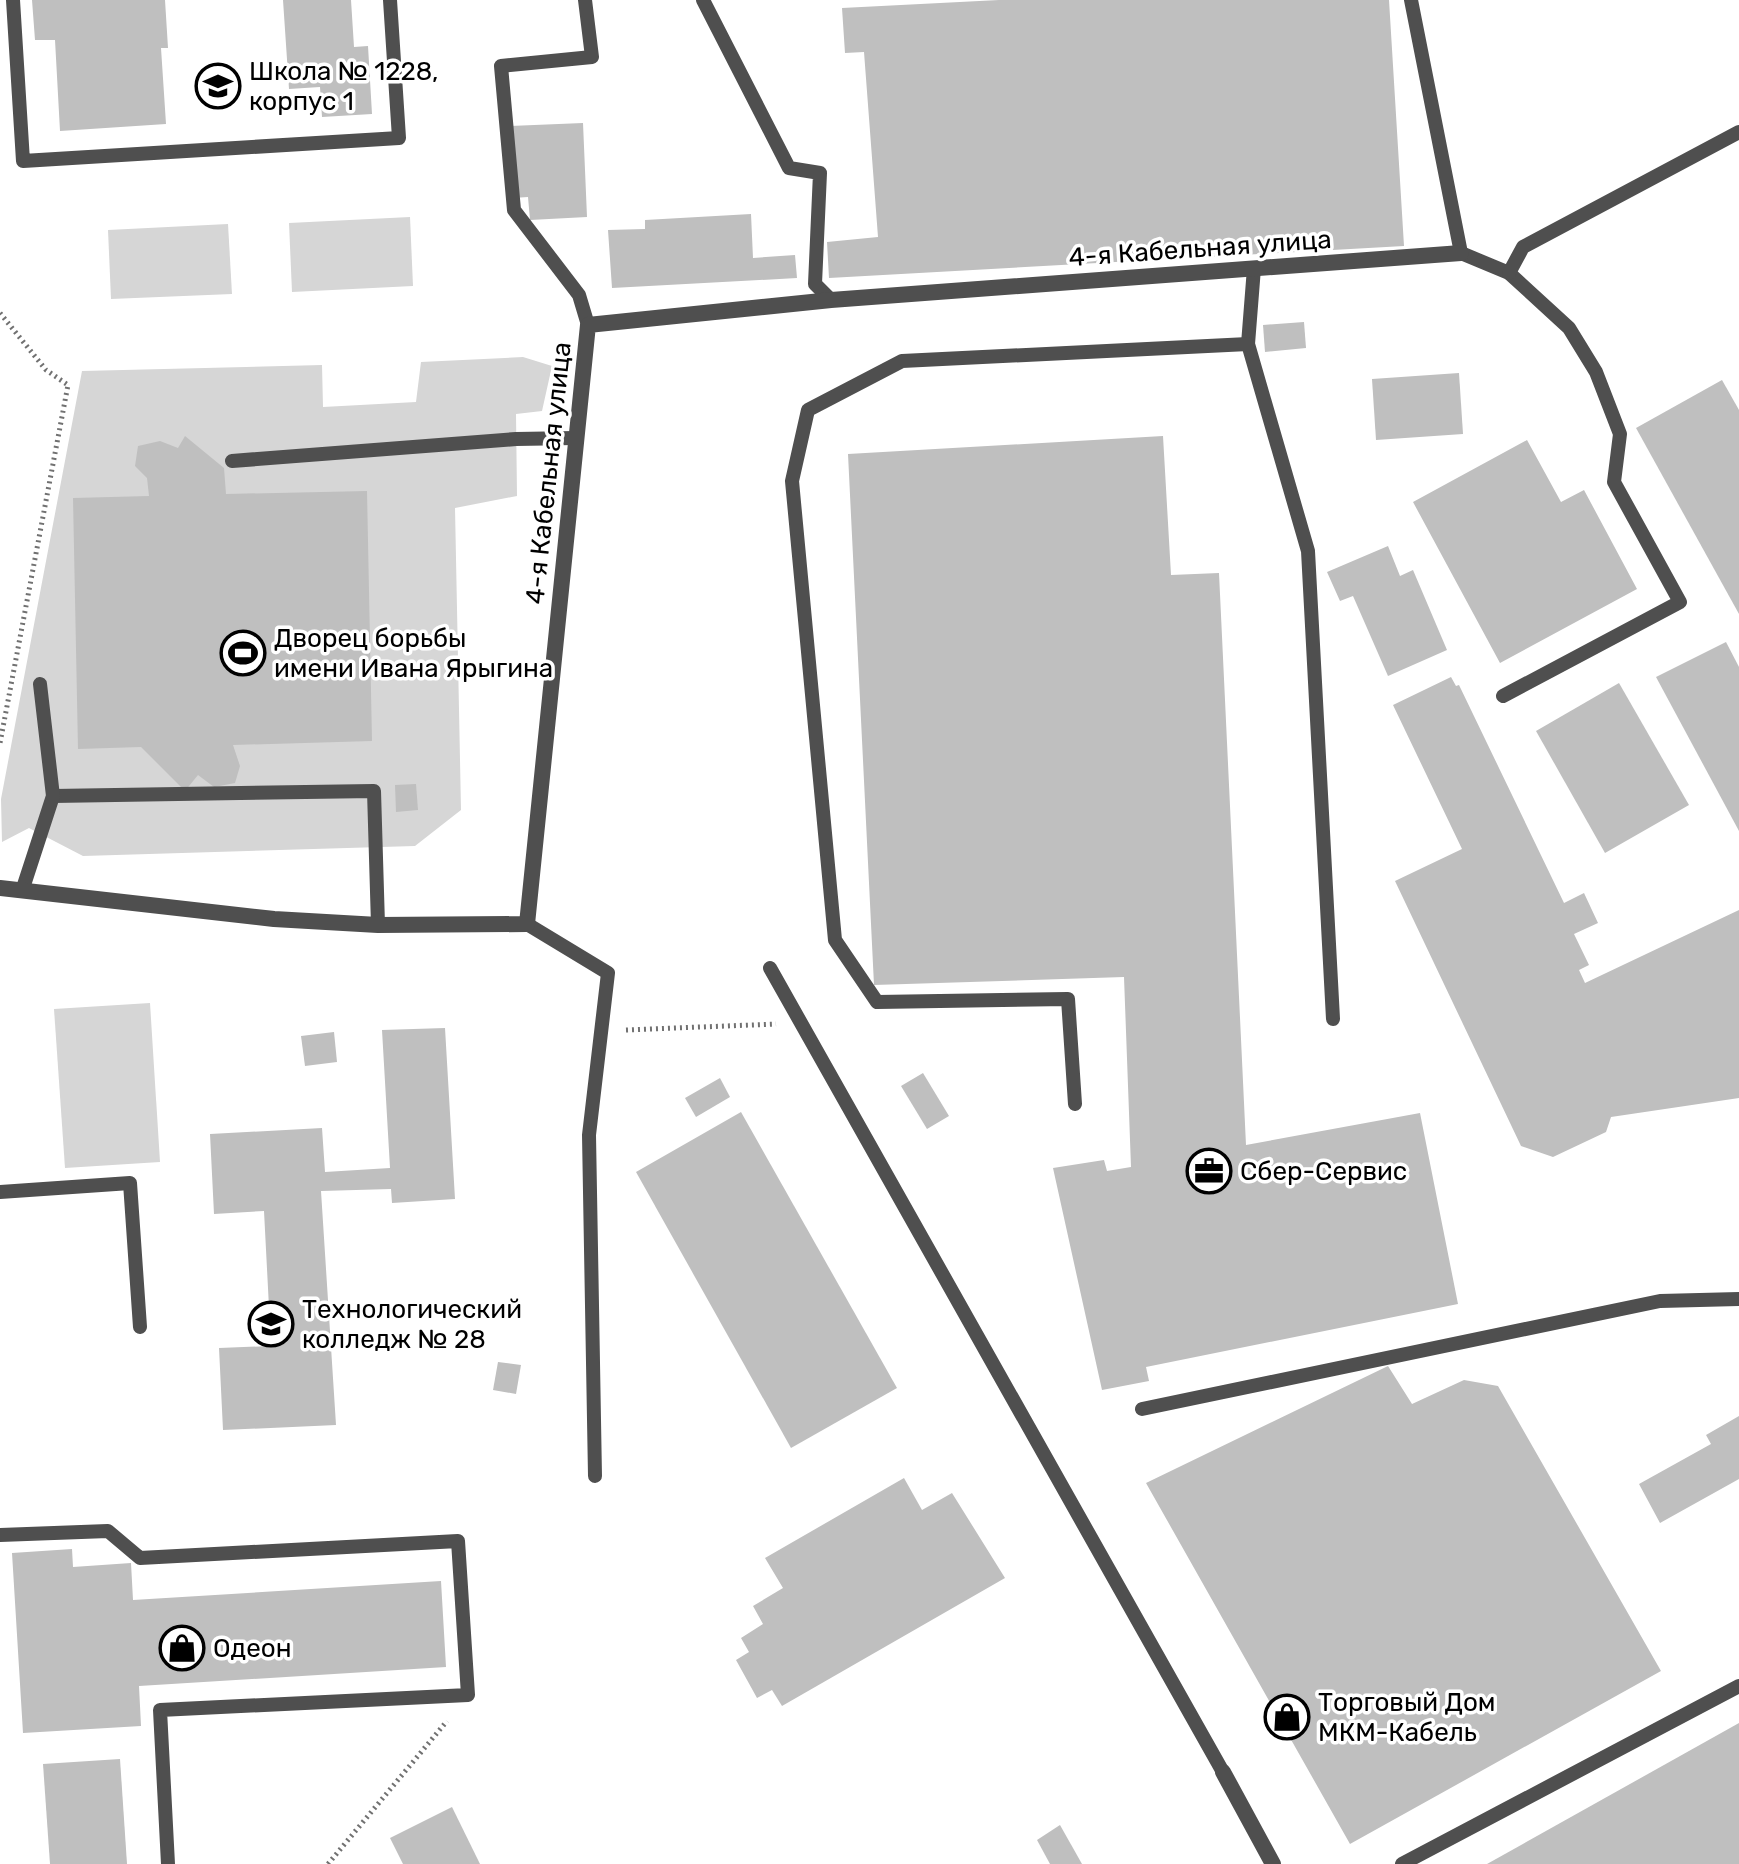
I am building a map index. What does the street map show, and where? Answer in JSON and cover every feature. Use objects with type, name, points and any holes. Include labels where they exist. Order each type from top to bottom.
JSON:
[{"type":"street","name":"4-я Кабельная улица","points":[[527,924],[588,325],[831,300],[1461,253]]},
{"type":"street","points":[[0,888],[23,888],[274,919],[378,925],[527,924]]},
{"type":"street","points":[[1223,1772],[1273,1864]]},
{"type":"lane","points":[[13,0],[23,161],[399,138],[390,0]]},
{"type":"lane","points":[[585,0],[592,57],[501,66],[514,210],[579,295],[588,325]]},
{"type":"lane","points":[[703,0],[789,168],[820,173],[815,284],[831,300]]},
{"type":"lane","points":[[1411,0],[1461,253],[1509,273],[1569,328],[1596,372],[1620,434],[1614,482],[1680,602],[1503,696]]},
{"type":"lane","points":[[1509,273],[1523,247],[1739,132]]},
{"type":"lane","points":[[1254,268],[1248,344],[1308,551],[1333,1019]]},
{"type":"lane","points":[[1075,1104],[1068,999],[877,1002],[835,940],[792,481],[798,452],[808,410],[902,361],[1248,344]]},
{"type":"lane","points":[[232,461],[516,439],[575,438]]},
{"type":"lane","points":[[23,888],[53,796],[40,684]]},
{"type":"lane","points":[[53,796],[374,791],[378,925]]},
{"type":"lane","points":[[527,924],[608,973],[589,1135],[595,1476]]},
{"type":"lane","points":[[770,968],[1223,1772]]},
{"type":"lane","points":[[0,1192],[130,1183],[140,1327]]},
{"type":"lane","points":[[1142,1409],[1660,1301],[1739,1299]]},
{"type":"lane","points":[[0,1535],[108,1531],[140,1558],[458,1541],[468,1695],[160,1710],[168,1864]]},
{"type":"lane","points":[[1402,1864],[1739,1686]]},
{"type":"path","points":[[0,313],[46,370],[68,385],[0,743]]},
{"type":"path","points":[[601,1031],[801,1023]]},
{"type":"path","points":[[328,1864],[468,1695]]},
{"type":"shaded area","points":[[410,217],[413,286],[292,292],[289,223]]},
{"type":"shaded area","points":[[228,224],[232,294],[111,299],[108,230]]},
{"type":"shaded area","name":"Дворец борьбы имени Ивана Ярыгина","points":[[523,357],[552,366],[542,411],[516,414],[517,496],[455,508],[461,810],[415,846],[83,856],[29,828],[2,842],[1,799],[82,371],[322,365],[323,407],[416,402],[421,362]]},
{"type":"shaded area","points":[[150,1003],[160,1162],[65,1168],[54,1009]]},
{"type":"building","points":[[32,0],[165,0],[168,48],[161,48],[166,124],[60,131],[55,40],[35,40]]},
{"type":"building","points":[[283,0],[351,0],[354,47],[368,46],[372,114],[322,117],[320,87],[289,89]]},
{"type":"building","points":[[999,0],[1389,0],[1404,246],[829,278],[827,242],[878,237],[864,52],[845,53],[842,8]]},
{"type":"building","points":[[583,123],[587,217],[530,220],[528,197],[513,198],[510,126]]},
{"type":"building","points":[[751,214],[753,258],[795,255],[797,278],[612,288],[608,230],[645,229],[645,220]]},
{"type":"building","points":[[1304,322],[1306,348],[1265,352],[1263,325]]},
{"type":"building","points":[[1459,373],[1463,434],[1376,440],[1372,379]]},
{"type":"building","points":[[1722,380],[1739,410],[1739,614],[1636,428]]},
{"type":"building","points":[[185,436],[224,468],[226,494],[367,491],[372,741],[233,745],[240,766],[235,783],[214,787],[198,775],[185,791],[141,747],[78,749],[73,498],[149,496],[147,478],[135,466],[138,446],[160,441],[178,448]]},
{"type":"building","points":[[1163,436],[1171,575],[1219,573],[1246,1145],[1420,1113],[1458,1304],[1146,1367],[1149,1381],[1102,1390],[1053,1168],[1104,1160],[1107,1171],[1131,1167],[1124,977],[874,985],[848,454]]},
{"type":"building","points":[[1527,440],[1561,502],[1584,490],[1637,589],[1500,663],[1413,502]]},
{"type":"building","points":[[1388,546],[1400,576],[1413,570],[1447,650],[1388,676],[1353,596],[1340,601],[1327,572]]},
{"type":"building","points":[[1726,642],[1739,667],[1739,831],[1656,677]]},
{"type":"building","points":[[1451,677],[1456,686],[1459,685],[1564,903],[1584,893],[1598,923],[1574,934],[1589,965],[1579,970],[1585,983],[1739,910],[1739,1098],[1611,1117],[1606,1132],[1553,1157],[1521,1146],[1395,881],[1462,849],[1393,705]]},
{"type":"building","points":[[1619,683],[1689,805],[1605,853],[1536,731]]},
{"type":"building","points":[[416,784],[418,810],[396,812],[395,785]]},
{"type":"building","points":[[445,1028],[455,1199],[392,1203],[391,1189],[321,1191],[336,1425],[223,1430],[219,1348],[271,1346],[264,1211],[214,1214],[210,1134],[322,1128],[325,1172],[390,1168],[382,1030]]},
{"type":"building","points":[[334,1032],[337,1062],[305,1066],[301,1036]]},
{"type":"building","points":[[923,1073],[949,1116],[927,1129],[901,1086]]},
{"type":"building","points":[[720,1078],[730,1097],[696,1117],[685,1098]]},
{"type":"building","points":[[741,1112],[897,1388],[791,1448],[636,1172]]},
{"type":"building","points":[[498,1362],[521,1365],[516,1394],[493,1390]]},
{"type":"building","points":[[1388,1366],[1412,1404],[1464,1380],[1498,1386],[1661,1671],[1350,1844],[1146,1483]]},
{"type":"building","points":[[1739,1416],[1739,1479],[1660,1523],[1639,1484],[1711,1444],[1706,1435]]},
{"type":"building","points":[[904,1478],[922,1510],[952,1493],[1005,1578],[782,1706],[772,1690],[757,1698],[736,1660],[749,1652],[741,1638],[763,1624],[753,1606],[783,1588],[765,1558]]},
{"type":"building","points":[[72,1549],[73,1567],[131,1563],[133,1600],[441,1581],[446,1667],[139,1686],[141,1726],[23,1733],[12,1553]]},
{"type":"building","points":[[1739,1723],[1739,1864],[1487,1864]]},
{"type":"building","points":[[120,1759],[127,1864],[50,1864],[43,1764]]},
{"type":"building","points":[[452,1807],[480,1864],[403,1864],[390,1838]]},
{"type":"building","points":[[1060,1825],[1082,1864],[1050,1864],[1037,1840]]},
{"type":"place","name":"Школа № 1228, корпус 1","points":[[218,86]]},
{"type":"place","name":"Дворец борьбы имени Ивана Ярыгина","points":[[243,653]]},
{"type":"place","name":"Сбер-Сервис","points":[[1209,1171]]},
{"type":"place","name":"Технологический колледж № 28","points":[[271,1324]]},
{"type":"place","name":"Одеон","points":[[182,1648]]},
{"type":"place","name":"Торговый Дом МКМ-Кабель","points":[[1287,1717]]}]
